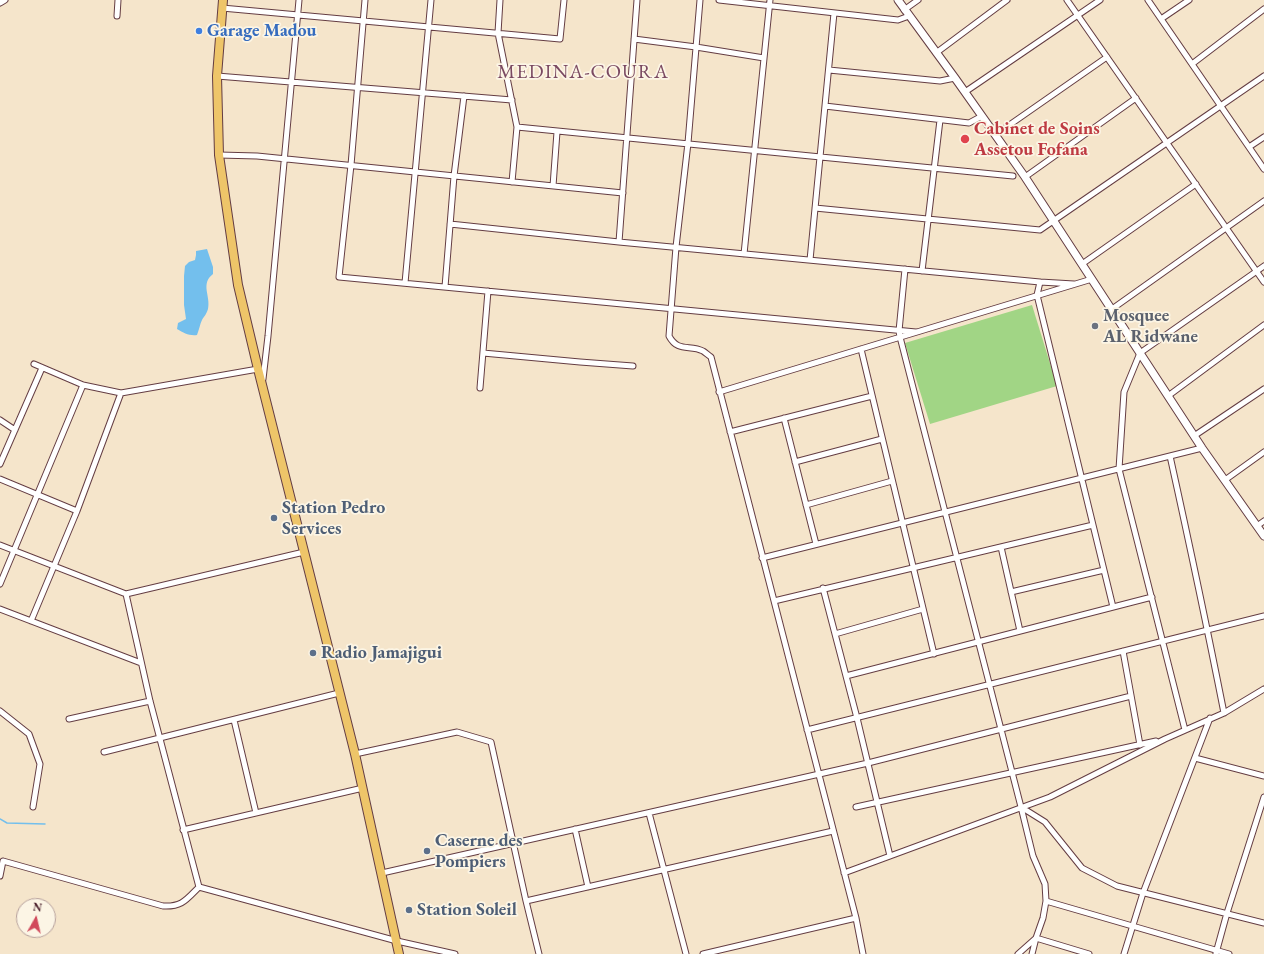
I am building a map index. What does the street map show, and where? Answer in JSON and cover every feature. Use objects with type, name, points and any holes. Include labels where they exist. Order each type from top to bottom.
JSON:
[{"type":"main road","points":[[222,4],[217,76],[219,155],[238,285],[355,754],[399,954]]},
{"type":"street","points":[[0,3],[5,0]]},
{"type":"street","points":[[117,16],[118,0]]},
{"type":"street","points":[[262,386],[268,336],[299,0]]},
{"type":"street","points":[[365,0],[351,165],[338,277],[916,332]]},
{"type":"street","points":[[405,283],[431,0]]},
{"type":"street","points":[[500,0],[498,33],[517,127],[512,182]]},
{"type":"street","points":[[222,4],[297,15],[560,38],[564,0]]},
{"type":"street","points":[[619,242],[637,0]]},
{"type":"street","points":[[700,0],[688,143],[676,247],[669,336],[672,343],[702,351],[711,357],[856,918],[862,954]]},
{"type":"street","points":[[719,0],[770,3],[834,13],[898,20],[909,16]]},
{"type":"street","points":[[898,0],[1025,177],[1194,436],[1264,536]]},
{"type":"street","points":[[904,10],[918,0]]},
{"type":"street","points":[[936,53],[1007,0]]},
{"type":"street","points":[[1067,0],[1264,282]]},
{"type":"street","points":[[965,92],[1100,0]]},
{"type":"street","points":[[1148,0],[1264,168]]},
{"type":"street","points":[[1161,19],[1189,0]]},
{"type":"street","points":[[744,254],[770,3]]},
{"type":"street","points":[[1192,64],[1264,9]]},
{"type":"street","points":[[810,260],[834,13]]},
{"type":"street","points":[[634,39],[764,58]]},
{"type":"street","points":[[995,135],[1107,57]]},
{"type":"street","points":[[829,70],[940,81],[955,78]]},
{"type":"street","points":[[217,76],[512,100]]},
{"type":"street","points":[[815,208],[1040,230],[1264,76]]},
{"type":"street","points":[[445,287],[454,176],[464,96]]},
{"type":"street","points":[[1025,177],[1136,98]]},
{"type":"street","points":[[825,106],[968,123],[982,116]]},
{"type":"street","points":[[922,271],[940,120]]},
{"type":"street","points":[[517,127],[1013,176]]},
{"type":"street","points":[[553,186],[557,132]]},
{"type":"street","points":[[1249,147],[1264,137]]},
{"type":"street","points":[[219,155],[284,158],[623,193]]},
{"type":"street","points":[[1082,264],[1196,184]]},
{"type":"street","points":[[1112,309],[1264,201]]},
{"type":"street","points":[[450,224],[619,242],[1074,284]]},
{"type":"street","points":[[1185,730],[1118,469],[1124,392],[1140,353],[1264,266]]},
{"type":"street","points":[[905,269],[899,331],[900,337],[1033,856],[1045,884],[1046,901],[1043,918],[1032,954]]},
{"type":"street","points":[[720,392],[1092,279]]},
{"type":"street","points":[[1040,282],[1038,295],[1112,607]]},
{"type":"street","points":[[480,388],[488,291]]},
{"type":"street","points":[[1168,396],[1264,325]]},
{"type":"street","points":[[861,349],[934,654]]},
{"type":"street","points":[[483,353],[633,366]]},
{"type":"street","points":[[34,364],[83,385],[121,393],[258,369]]},
{"type":"street","points":[[0,464],[42,368]]},
{"type":"street","points":[[0,584],[83,385]]},
{"type":"street","points":[[1194,436],[1264,389]]},
{"type":"street","points":[[31,621],[77,511],[121,393]]},
{"type":"street","points":[[730,432],[872,396]]},
{"type":"street","points":[[784,418],[816,544]]},
{"type":"street","points":[[0,420],[15,430]]},
{"type":"street","points":[[795,462],[882,439]]},
{"type":"street","points":[[762,558],[1202,448]]},
{"type":"street","points":[[1224,480],[1264,452]]},
{"type":"street","points":[[1170,456],[1224,713]]},
{"type":"street","points":[[0,479],[77,511]]},
{"type":"street","points":[[806,505],[892,481]]},
{"type":"street","points":[[1257,526],[1264,521]]},
{"type":"street","points":[[774,601],[1093,524]]},
{"type":"street","points":[[0,545],[126,594],[304,552]]},
{"type":"street","points":[[1000,547],[1020,631]]},
{"type":"street","points":[[1011,592],[1104,570]]},
{"type":"street","points":[[823,588],[857,718],[890,856]]},
{"type":"street","points":[[126,594],[159,738],[199,887]]},
{"type":"street","points":[[846,676],[1152,597]]},
{"type":"street","points":[[0,609],[141,664]]},
{"type":"street","points":[[834,634],[923,609]]},
{"type":"street","points":[[807,730],[1264,616]]},
{"type":"street","points":[[1123,651],[1140,745]]},
{"type":"street","points":[[844,873],[1050,796],[1165,739],[1224,713],[1264,689]]},
{"type":"street","points":[[104,752],[340,693]]},
{"type":"street","points":[[382,873],[868,763],[1131,696]]},
{"type":"street","points":[[69,719],[150,701]]},
{"type":"street","points":[[0,711],[29,734],[40,764],[33,807]]},
{"type":"street","points":[[1124,954],[1142,893],[1210,718]]},
{"type":"street","points":[[234,720],[256,812]]},
{"type":"street","points":[[355,754],[457,732],[491,742],[539,954]]},
{"type":"street","points":[[856,807],[1165,739]]},
{"type":"street","points":[[1195,758],[1264,776]]},
{"type":"street","points":[[183,830],[363,788]]},
{"type":"street","points":[[1216,952],[1264,797]]},
{"type":"street","points":[[1021,807],[1045,822],[1082,868],[1117,886],[1264,923]]},
{"type":"street","points":[[649,813],[686,954]]},
{"type":"street","points":[[575,829],[588,887]]},
{"type":"street","points":[[526,901],[833,831]]},
{"type":"street","points":[[0,876],[3,861],[163,906],[182,904],[199,887]]},
{"type":"street","points":[[199,887],[397,941],[455,954]]},
{"type":"street","points":[[1046,901],[1216,952],[1229,954]]},
{"type":"street","points":[[703,954],[856,918]]},
{"type":"street","points":[[1018,954],[1036,938]]},
{"type":"street","points":[[1036,938],[1089,954]]},
{"type":"green space","points":[[1032,305],[1057,386],[930,424],[905,343]]},
{"type":"water","points":[[207,249],[213,267],[213,274],[209,278],[206,286],[209,304],[208,309],[201,322],[197,335],[189,335],[177,329],[178,323],[186,319],[184,305],[185,266],[189,262],[195,260],[196,251]]},
{"type":"waterway","points":[[0,819],[7,823],[45,824]]},
{"type":"place","name":"Garage Madou","points":[[199,31]]},
{"type":"place","name":"Cabinet de Soins Assetou Fofana","points":[[965,139]]},
{"type":"place","name":"Mosquee AL Ridwane","points":[[1095,326]]},
{"type":"place","name":"Station Pedro Services","points":[[274,518]]},
{"type":"place","name":"Radio Jamajigui","points":[[313,653]]},
{"type":"place","name":"Caserne des Pompiers","points":[[427,851]]},
{"type":"place","name":"Station Soleil","points":[[409,910]]},
{"type":"district","name":"MEDINA-COURA","points":[[583,73]]}]
